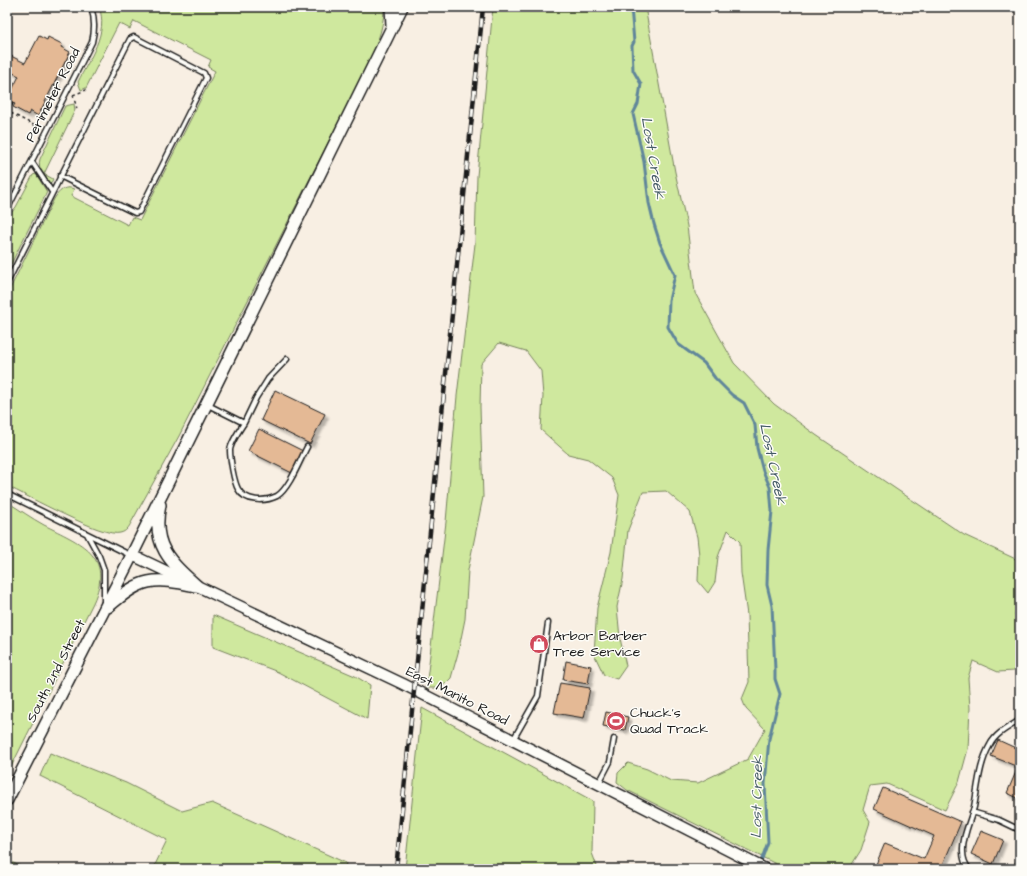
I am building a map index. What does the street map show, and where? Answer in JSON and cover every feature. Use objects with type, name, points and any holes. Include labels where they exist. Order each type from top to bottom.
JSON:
[{"type":"main road","points":[[391,7],[392,26]]},
{"type":"main road","points":[[197,586],[175,567],[162,546],[158,531],[158,516],[164,489],[402,7]]},
{"type":"main road","name":"South 2nd Street","points":[[7,800],[164,489]]},
{"type":"main road","points":[[103,612],[129,590],[147,582],[159,580],[197,586]]},
{"type":"street","name":"East Manito Road","points":[[132,555],[403,684],[765,869]]},
{"type":"lane","name":"Perimeter Road","points":[[7,210],[92,42],[94,22],[91,7]]},
{"type":"lane","points":[[7,283],[60,176],[130,39],[134,37],[204,72],[206,78],[139,212],[135,213],[60,176]]},
{"type":"lane","points":[[32,162],[52,192]]},
{"type":"lane","points":[[287,359],[268,379],[256,398],[230,449],[232,467],[238,490],[248,497],[263,501],[278,496],[289,482],[307,447]]},
{"type":"lane","points":[[206,404],[244,423]]},
{"type":"lane","points":[[7,494],[132,555]]},
{"type":"lane","points":[[87,534],[99,556],[104,570],[103,612]]},
{"type":"lane","points":[[513,740],[538,696],[548,623]]},
{"type":"lane","points":[[969,869],[965,864],[963,851],[980,770],[990,745],[998,734],[1020,720]]},
{"type":"lane","points":[[598,784],[610,762],[614,739]]},
{"type":"lane","points":[[972,812],[999,820],[1020,830]]},
{"type":"lane","points":[[1016,869],[1020,860]]},
{"type":"path","points":[[7,93],[12,82],[15,84]]},
{"type":"path","points":[[54,85],[63,90]]},
{"type":"path","points":[[77,108],[72,94],[86,90]]},
{"type":"path","points":[[13,103],[9,112],[45,130]]},
{"type":"green space","points":[[99,7],[384,8],[384,16],[380,32],[375,48],[365,70],[179,436],[129,526],[126,530],[120,533],[111,533],[82,523],[7,486],[7,295],[54,199],[65,188],[74,189],[71,196],[128,225],[132,217],[140,220],[215,71],[208,67],[211,60],[134,21],[130,29],[119,23],[86,88],[81,90],[78,82],[100,36],[101,17]]},
{"type":"green space","points":[[493,7],[645,7],[675,172],[687,226],[695,293],[734,363],[774,404],[816,435],[964,535],[1020,561],[1020,597],[1015,614],[1020,635],[1020,659],[1014,671],[998,672],[973,661],[968,678],[970,708],[968,749],[959,782],[945,810],[887,784],[870,786],[863,810],[870,822],[861,850],[849,869],[786,869],[627,790],[617,782],[618,773],[628,763],[647,769],[671,781],[698,783],[748,759],[765,729],[746,709],[742,699],[749,682],[747,615],[741,573],[740,542],[728,530],[718,557],[715,582],[708,593],[698,581],[699,555],[697,537],[690,512],[666,491],[643,492],[628,530],[623,579],[617,607],[620,638],[626,666],[617,679],[604,675],[594,654],[597,608],[611,552],[619,495],[612,478],[588,459],[568,454],[541,430],[543,396],[541,371],[526,351],[499,343],[481,364],[480,407],[483,497],[468,570],[465,619],[458,653],[451,678],[441,688],[426,688],[446,522],[457,396],[475,244],[477,176]]},
{"type":"green space","points":[[74,104],[75,110],[44,174],[53,179],[50,185],[41,170],[39,163],[40,159],[65,106]]},
{"type":"green space","points":[[36,174],[47,192],[7,272],[7,218],[16,207],[33,175]]},
{"type":"green space","points":[[7,502],[39,522],[81,545],[97,562],[100,573],[99,587],[93,603],[7,775]]},
{"type":"green space","points":[[213,615],[355,676],[370,685],[367,719],[278,672],[213,647]]},
{"type":"green space","points":[[422,708],[593,801],[592,853],[598,869],[405,869]]},
{"type":"green space","points":[[50,753],[126,783],[182,811],[212,803],[346,863],[345,869],[153,869],[167,840],[40,776]]},
{"type":"green space","points":[[7,860],[26,869],[7,869]]},
{"type":"building","points":[[39,36],[47,40],[48,37],[62,44],[61,47],[70,52],[38,116],[30,111],[28,115],[13,107],[15,104],[7,100],[19,76],[7,70],[7,54],[25,63]]},
{"type":"building","points":[[275,390],[325,414],[310,444],[261,420]]},
{"type":"building","points":[[259,429],[303,451],[292,473],[248,451]]},
{"type":"building","points":[[566,661],[591,666],[588,684],[563,680]]},
{"type":"building","points":[[560,683],[590,688],[584,718],[554,713]]},
{"type":"building","points":[[606,712],[628,717],[625,730],[603,726]]},
{"type":"building","points":[[998,740],[1020,750],[1020,799],[1007,793],[1018,767],[991,756]]},
{"type":"building","points":[[883,788],[961,822],[941,869],[874,869],[885,843],[924,859],[934,836],[874,809]]},
{"type":"building","points":[[981,831],[1003,840],[993,864],[971,854]]},
{"type":"waterway","name":"Lost Creek","points":[[631,7],[634,42],[632,46],[633,70],[641,84],[638,104],[633,114],[644,162],[649,203],[654,224],[660,243],[675,275],[669,300],[668,327],[678,344],[704,363],[715,378],[732,395],[744,403],[755,425],[757,448],[763,471],[770,487],[772,511],[768,550],[767,585],[772,606],[775,679],[780,694],[769,739],[765,784],[768,842],[760,864]]},
{"type":"railway","points":[[396,869],[483,7]]},
{"type":"place","name":"Arbor Barber Tree Service","points":[[539,644]]},
{"type":"place","name":"Chuck's Quad Track","points":[[616,721]]}]
